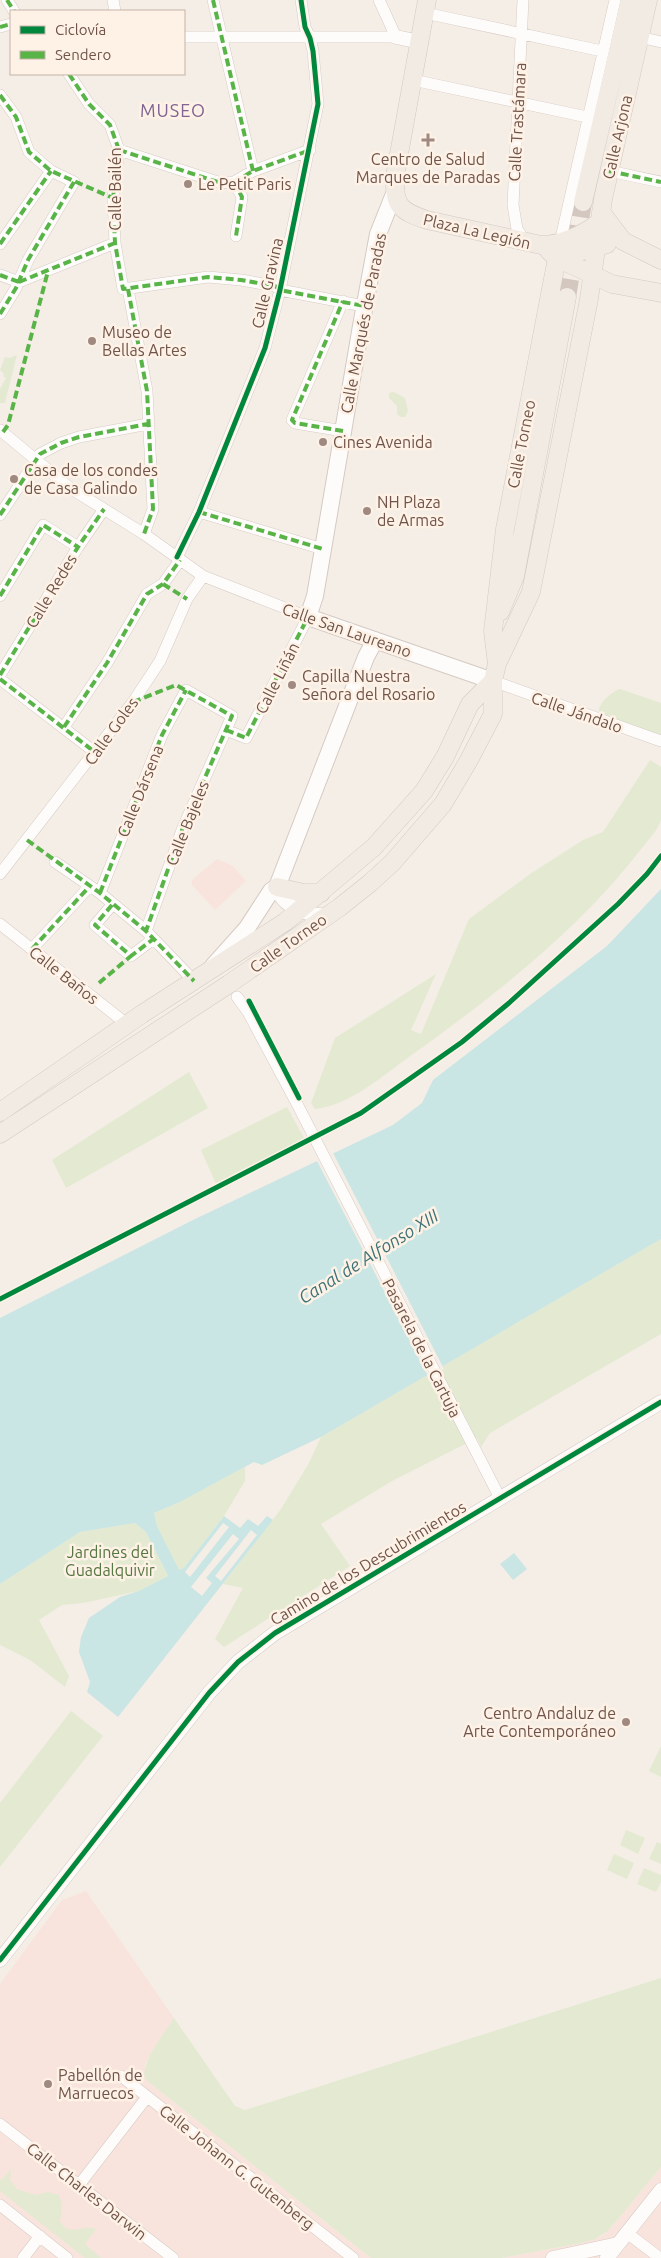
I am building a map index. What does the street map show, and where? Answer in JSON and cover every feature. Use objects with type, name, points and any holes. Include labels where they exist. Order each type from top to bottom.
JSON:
[{"type":"main road","name":"Calle Arjona","points":[[583,202],[630,0]]},
{"type":"main road","name":"Calle Arjona","points":[[592,276],[609,171],[648,0]]},
{"type":"main road","name":"Calle Marqués de Paradas","points":[[308,617],[315,596],[378,234],[394,194],[396,169],[426,7]]},
{"type":"main road","name":"Plaza La Legión","points":[[394,194],[397,203],[412,216],[533,244]]},
{"type":"main road","points":[[559,250],[582,234],[600,218],[623,241],[661,260]]},
{"type":"main road","points":[[533,244],[559,250],[623,241]]},
{"type":"main road","points":[[559,250],[592,276],[617,285],[661,293]]},
{"type":"main road","name":"Calle Torneo","points":[[497,664],[492,631],[505,529],[559,250]]},
{"type":"main road","name":"Calle Torneo","points":[[307,914],[328,915],[370,883],[392,863],[443,804],[493,714],[493,682],[497,664],[519,620],[533,585],[592,276]]},
{"type":"main road","name":"Calle Torneo","points":[[492,631],[515,576],[567,297]]},
{"type":"main road","name":"Calle Torneo","points":[[515,576],[519,620]]},
{"type":"main road","name":"Calle San Laureano","points":[[308,617],[493,682]]},
{"type":"main road","name":"Calle Torneo","points":[[200,978],[246,928],[271,891],[282,888],[366,657],[375,640]]},
{"type":"main road","name":"Calle Torneo","points":[[0,1134],[236,995],[307,914],[321,893],[374,847],[424,791],[445,758],[470,704],[493,682]]},
{"type":"main road","points":[[282,888],[304,893],[321,893]]},
{"type":"main road","name":"Calle Torneo","points":[[0,1112],[128,1026],[146,1011],[285,922],[305,922],[307,914]]},
{"type":"street","points":[[213,0],[253,172]]},
{"type":"street","name":"Calle Gravina","points":[[64,727],[107,664],[147,594],[164,584],[178,559],[265,348],[280,290],[318,104],[310,38],[305,27],[301,0]]},
{"type":"street","points":[[379,0],[396,38]]},
{"type":"street","name":"Calle Trastámara","points":[[524,0],[513,205],[517,229],[533,244]]},
{"type":"street","name":"Calle Arjona","points":[[559,250],[614,0]]},
{"type":"street","points":[[426,7],[522,33],[602,51]]},
{"type":"street","points":[[185,37],[396,38],[420,42]]},
{"type":"street","points":[[640,37],[661,42]]},
{"type":"street","name":"Calle Bailén","points":[[70,75],[89,104],[110,125],[119,150],[113,198],[115,243],[146,391],[152,509],[144,534]]},
{"type":"street","points":[[413,80],[587,117]]},
{"type":"street","points":[[0,95],[16,117],[29,152],[51,170],[74,182],[28,260],[19,282],[0,314]]},
{"type":"street","points":[[119,150],[221,183],[234,182],[253,172],[310,150]]},
{"type":"street","points":[[0,244],[51,170]]},
{"type":"street","points":[[609,171],[661,182]]},
{"type":"street","points":[[234,182],[242,196],[236,236]]},
{"type":"street","points":[[0,275],[19,282],[115,243]]},
{"type":"street","points":[[126,289],[208,277],[275,286],[280,290],[364,306]]},
{"type":"street","points":[[343,302],[292,420],[295,423],[343,431]]},
{"type":"street","points":[[0,515],[40,454],[61,443],[79,437],[148,424]]},
{"type":"street","name":"Calle San Laureano","points":[[1,433],[70,488],[144,534],[203,576],[308,617]]},
{"type":"street","name":"Calle Redes","points":[[0,674],[78,547],[104,509]]},
{"type":"street","points":[[199,512],[323,549]]},
{"type":"street","points":[[0,596],[43,525],[78,547]]},
{"type":"street","name":"Calle Goles","points":[[0,874],[96,753],[133,702],[160,661],[187,599],[203,576]]},
{"type":"street","name":"Calle Liñán","points":[[226,730],[246,738],[308,617]]},
{"type":"street","points":[[0,679],[96,753]]},
{"type":"street","name":"Calle Jándalo","points":[[493,682],[661,741]]},
{"type":"street","name":"Calle Dársena","points":[[100,893],[162,735],[186,690],[232,716]]},
{"type":"street","name":"Calle Bajeles","points":[[149,936],[182,830],[232,716]]},
{"type":"street","points":[[55,862],[100,893],[171,956],[200,978]]},
{"type":"street","points":[[32,949],[89,887]]},
{"type":"street","points":[[282,888],[307,914]]},
{"type":"street","points":[[112,905],[95,925],[132,956],[149,936]]},
{"type":"street","name":"Calle Baños","points":[[0,924],[128,1026]]},
{"type":"street","name":"Pasarela de la Cartuja","points":[[236,995],[295,1100],[488,1478],[500,1498]]},
{"type":"street","name":"Camino de los Descubrimientos","points":[[0,1960],[209,1693],[228,1671],[250,1652],[275,1633],[661,1402]]},
{"type":"street","name":"Calle Johann G. Gutenberg","points":[[121,2076],[353,2258]]},
{"type":"street","points":[[80,2185],[147,2097]]},
{"type":"street","name":"Calle Charles Darwin","points":[[0,2124],[173,2258]]},
{"type":"street","points":[[607,2258],[661,2190]]},
{"type":"street","points":[[0,2205],[67,2258]]},
{"type":"street","points":[[627,2233],[660,2258]]},
{"type":"street","points":[[23,2258],[40,2236]]},
{"type":"street","points":[[553,2258],[618,2244]]},
{"type":"shaded area","points":[[217,859],[233,866],[246,881],[215,910],[192,885],[192,880]]},
{"type":"shaded area","points":[[86,1891],[174,2018],[145,2064],[145,2079],[371,2258],[0,2258],[0,1984],[62,1900]]},
{"type":"shaded area","points":[[661,2167],[661,2258],[502,2258],[581,2243],[602,2236]]},
{"type":"green space","points":[[17,355],[5,403],[0,403],[0,389],[6,378],[0,370],[5,357],[9,358]]},
{"type":"green space","points":[[394,392],[405,398],[408,411],[405,417],[397,414],[397,406],[389,398],[389,393]]},
{"type":"green space","points":[[620,689],[661,703],[661,735],[599,714],[600,706],[605,699]]},
{"type":"green space","points":[[650,760],[661,767],[660,824],[653,835],[591,907],[533,961],[441,1034],[365,1089],[341,1102],[315,1109],[311,1103],[335,1038],[436,974],[411,1030],[421,1034],[469,919],[530,874],[583,840],[603,832]]},
{"type":"green space","points":[[189,1072],[208,1108],[66,1188],[52,1160]]},
{"type":"green space","points":[[287,1107],[304,1138],[216,1184],[201,1150]]},
{"type":"green space","points":[[661,1239],[661,1334],[490,1433],[481,1447],[477,1438],[392,1481],[321,1524],[350,1566],[224,1647],[215,1639],[243,1588],[223,1584],[281,1509],[309,1463],[321,1437]]},
{"type":"green space","name":"Jardines del Guadalquivir","points":[[245,1467],[245,1481],[224,1516],[184,1568],[179,1571],[157,1526],[154,1513],[180,1502]]},
{"type":"green space","name":"Jardines del Guadalquivir","points":[[135,1523],[146,1532],[168,1576],[139,1591],[83,1603],[62,1605],[39,1620],[69,1676],[65,1687],[30,1660],[0,1645],[0,1584],[80,1532]]},
{"type":"green space","points":[[71,1711],[103,1736],[0,1867],[0,1803]]},
{"type":"green space","points":[[661,1746],[661,1777],[649,1771]]},
{"type":"green space","points":[[626,1830],[645,1838],[638,1854],[620,1845]]},
{"type":"green space","points":[[657,1842],[661,1844],[661,1864],[649,1859]]},
{"type":"green space","points":[[614,1854],[634,1863],[627,1879],[607,1870]]},
{"type":"green space","points":[[644,1868],[661,1875],[661,1882],[656,1892],[637,1884]]},
{"type":"green space","points":[[661,1978],[661,2167],[608,2231],[595,2239],[581,2243],[502,2258],[371,2258],[145,2079],[144,2072],[150,2056],[174,2018],[235,2106],[245,2110]]},
{"type":"green space","points":[[11,2169],[10,2180],[17,2189],[35,2195],[48,2192],[59,2195],[62,2204],[60,2221],[68,2229],[96,2229],[85,2244],[101,2258],[85,2258],[0,2191],[0,2179],[2,2180]]},
{"type":"water","name":"Canal de Alfonso XIII","points":[[661,889],[661,1239],[321,1437],[262,1465],[254,1462],[180,1502],[154,1513],[157,1526],[179,1570],[184,1568],[224,1516],[240,1528],[248,1519],[258,1526],[267,1516],[273,1520],[118,1717],[87,1692],[90,1682],[79,1652],[81,1637],[89,1618],[120,1597],[139,1591],[168,1576],[146,1532],[135,1523],[80,1532],[0,1584],[0,1318],[193,1220],[393,1125],[422,1103],[433,1080],[607,946]],"holes":[[[223,1523],[229,1527],[190,1577],[185,1572]],[[251,1530],[257,1535],[221,1581],[215,1576]],[[233,1534],[239,1539],[206,1578],[212,1583],[202,1596],[191,1587]]]},
{"type":"water","points":[[514,1553],[527,1569],[513,1580],[500,1564]]},
{"type":"pier","points":[[332,1151],[444,1369],[429,1378],[316,1159]]},
{"type":"tunnel","points":[[567,297],[583,202]]},
{"type":"marked path","points":[[7,0],[13,10]]},
{"type":"marked path","points":[[213,0],[253,171]]},
{"type":"marked path","points":[[0,27],[10,24]]},
{"type":"marked path","points":[[70,75],[89,104],[110,125],[119,150],[113,198],[115,243],[123,289],[208,277],[275,286],[280,290],[364,306]]},
{"type":"marked path","points":[[0,95],[16,117],[29,152],[51,171],[113,198]]},
{"type":"marked path","points":[[119,150],[221,183],[234,182],[253,171],[310,150]]},
{"type":"marked path","points":[[0,244],[51,171]]},
{"type":"marked path","points":[[609,171],[661,182]]},
{"type":"marked path","points":[[0,314],[16,288],[28,260],[74,182]]},
{"type":"marked path","points":[[234,182],[242,197],[236,236]]},
{"type":"marked path","points":[[19,282],[115,243]]},
{"type":"marked path","points":[[3,432],[8,425],[48,271]]},
{"type":"marked path","points":[[0,275],[19,282]]},
{"type":"marked path","points":[[128,289],[147,391],[153,509],[144,534]]},
{"type":"marked path","points":[[343,301],[292,420],[295,423],[343,431]]},
{"type":"marked path","points":[[0,515],[40,454],[61,443],[79,437],[148,424]]},
{"type":"marked path","points":[[0,675],[78,547],[104,509]]},
{"type":"marked path","points":[[199,512],[323,549]]},
{"type":"marked path","points":[[0,596],[43,525],[78,547]]},
{"type":"marked path","points":[[64,727],[107,663],[147,594],[163,584],[180,560]]},
{"type":"marked path","points":[[163,584],[187,599]]},
{"type":"marked path","points":[[226,730],[246,738],[308,617]]},
{"type":"marked path","points":[[0,679],[96,753]]},
{"type":"marked path","points":[[133,702],[176,685],[232,716],[182,830],[146,931]]},
{"type":"marked path","points":[[100,893],[162,735],[186,690]]},
{"type":"marked path","points":[[27,840],[100,893],[146,931],[194,981]]},
{"type":"marked path","points":[[32,949],[89,887]]},
{"type":"marked path","points":[[112,905],[95,925],[131,956],[152,940]]},
{"type":"marked path","points":[[99,983],[131,956]]},
{"type":"cycle path","points":[[177,557],[199,512],[265,348],[280,290],[318,104],[313,51],[305,27],[301,0]]},
{"type":"cycle path","points":[[0,1299],[361,1113],[462,1042],[509,1003],[618,904],[647,874],[661,856]]},
{"type":"cycle path","points":[[249,1001],[299,1098]]},
{"type":"cycle path","points":[[0,1960],[209,1693],[238,1662],[275,1633],[661,1402]]},
{"type":"place","name":"Centro de Salud Marques de Paradas","points":[[428,140]]},
{"type":"place","name":"Le Petit Paris","points":[[188,184]]},
{"type":"place","name":"Museo de Bellas Artes","points":[[92,341]]},
{"type":"place","name":"Cines Avenida","points":[[323,442]]},
{"type":"place","name":"Casa de los condes de Casa Galindo","points":[[14,479]]},
{"type":"place","name":"NH Plaza de Armas","points":[[367,511]]},
{"type":"place","name":"Capilla Nuestra Señora del Rosario","points":[[292,685]]},
{"type":"place","name":"Centro Andaluz de Arte Contemporáneo","points":[[626,1722]]},
{"type":"place","name":"Pabellón de Marruecos","points":[[48,2084]]},
{"type":"district","name":"MUSEO","points":[[173,110]]}]
